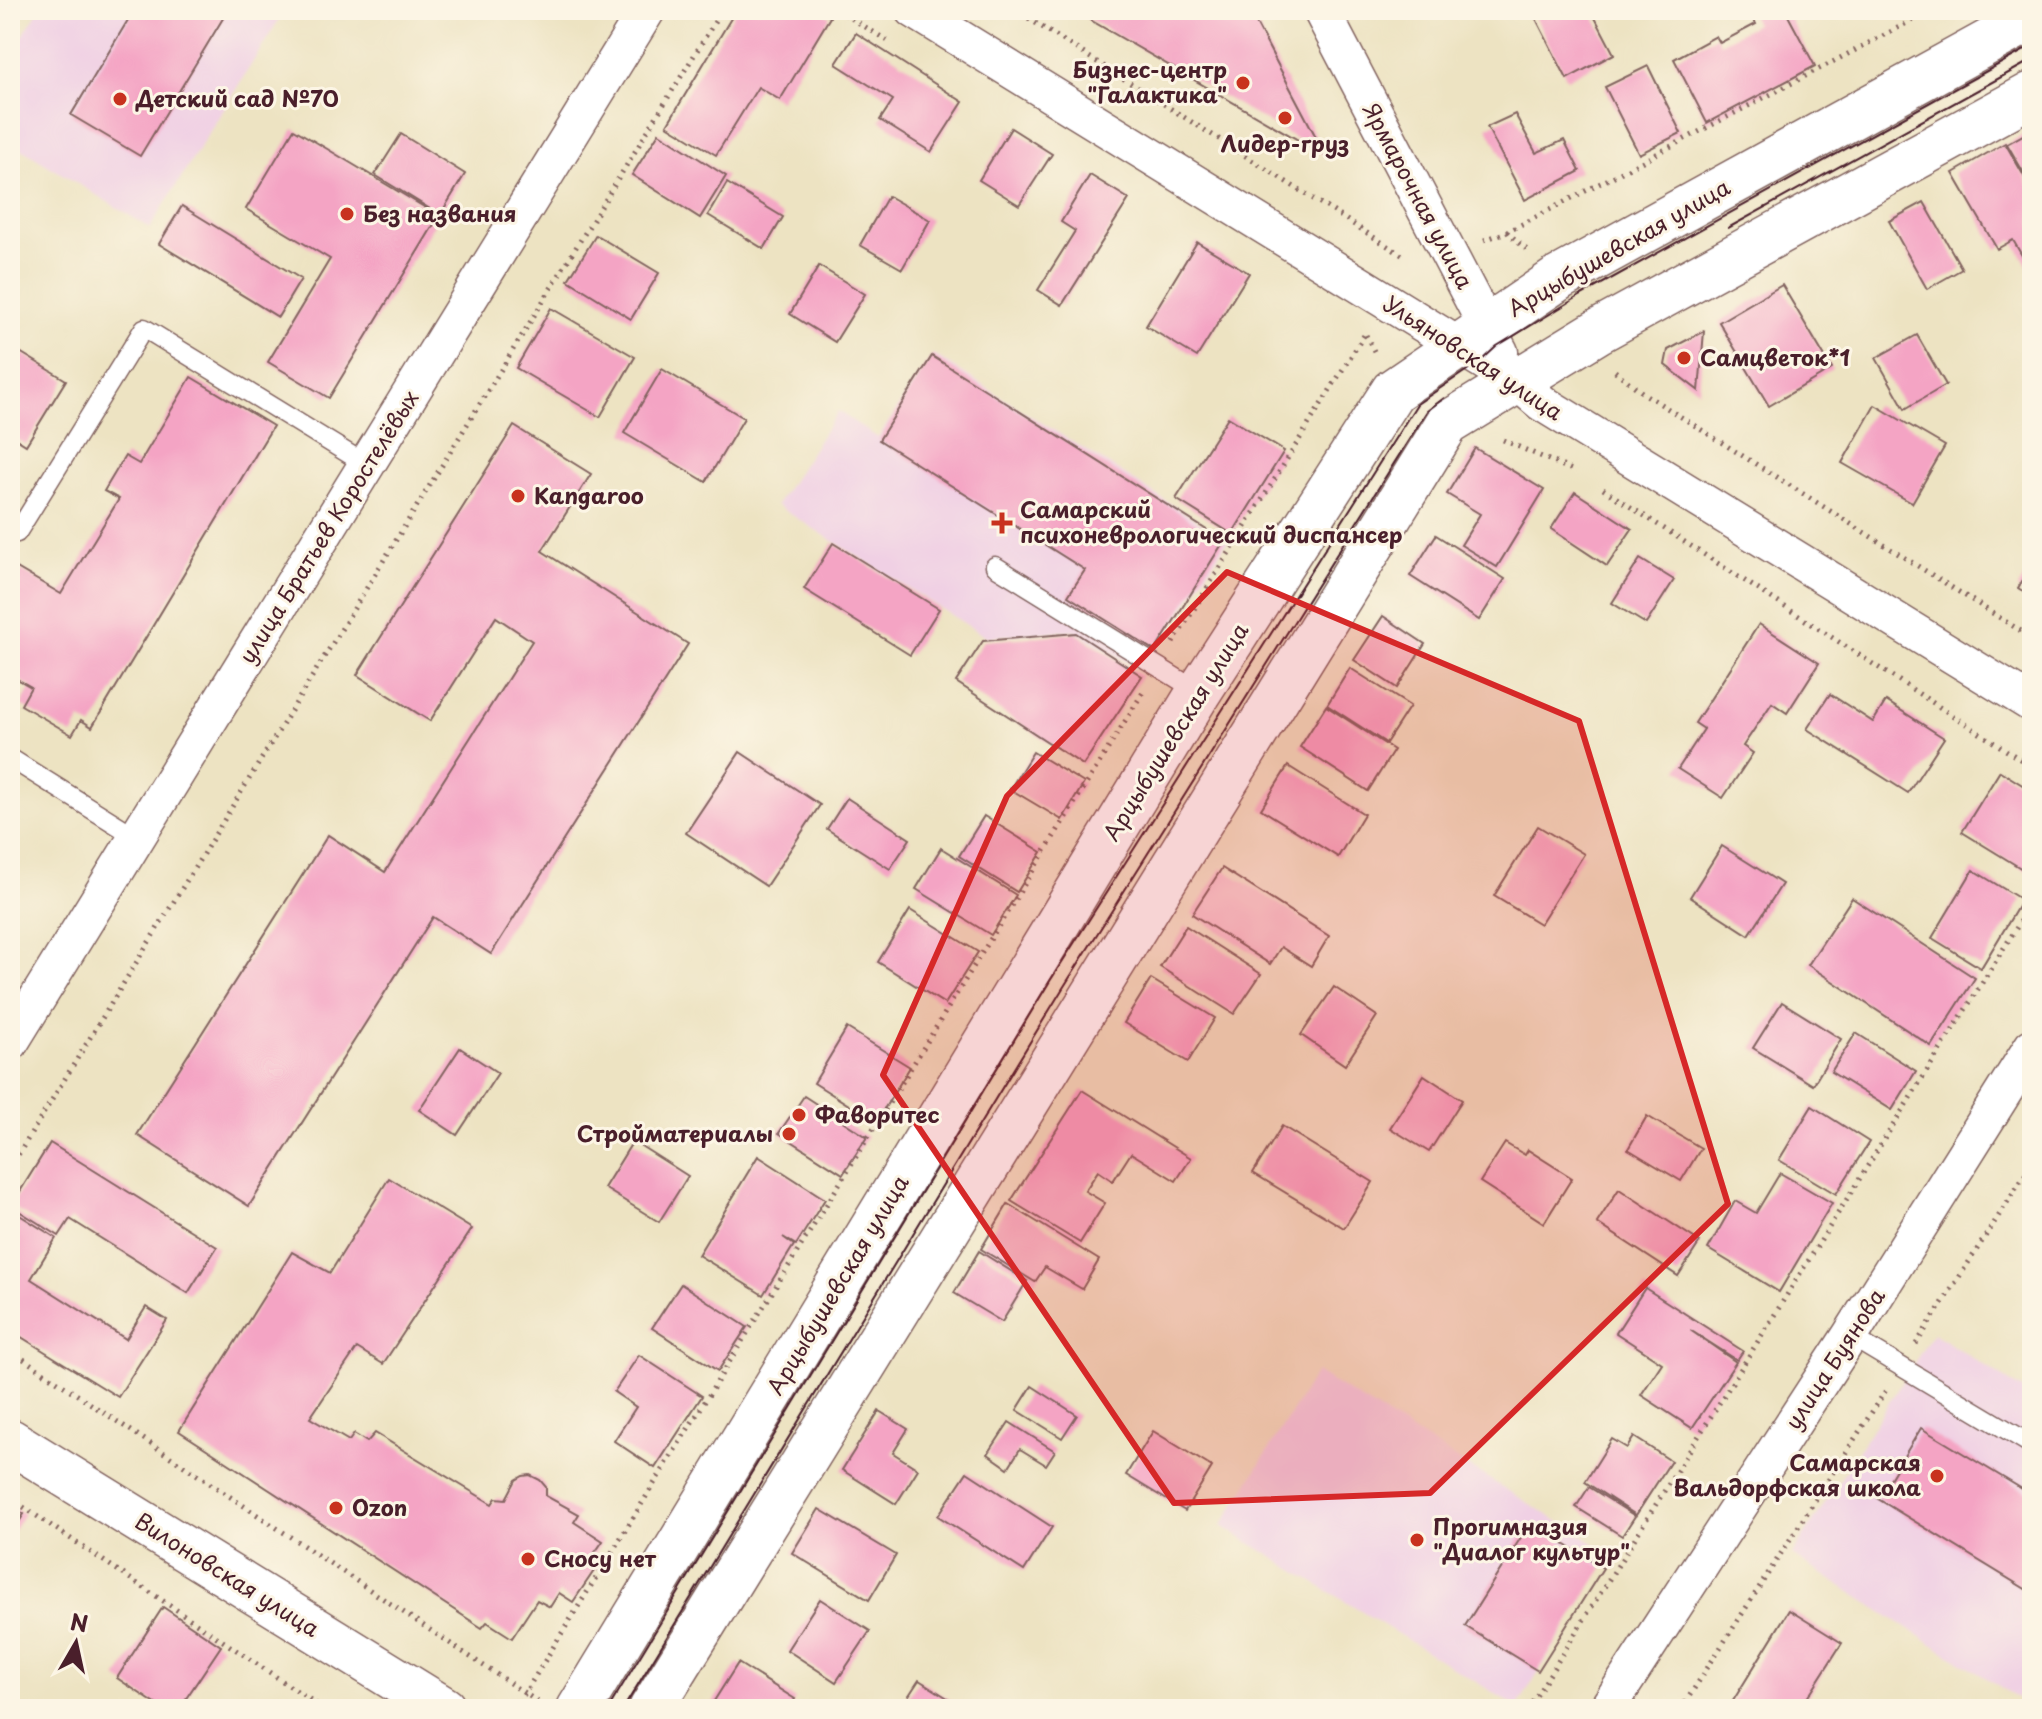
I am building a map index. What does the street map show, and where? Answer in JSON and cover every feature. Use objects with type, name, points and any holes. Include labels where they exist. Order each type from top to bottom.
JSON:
[{"type":"main road","name":"Арцыбушевская улица","points":[[579,1709],[1199,692],[1393,391],[1559,278],[2032,18]]},
{"type":"main road","points":[[651,1709],[1447,424],[1597,332],[2032,94]]},
{"type":"main road","name":"Вилоновская улица","points":[[10,1441],[444,1709]]},
{"type":"street","name":"улица Братьев Коростелёвых","points":[[10,1043],[647,10]]},
{"type":"street","name":"Ульяновская улица","points":[[914,10],[1387,302],[1472,335]]},
{"type":"street","name":"Ярмарочная улица","points":[[1321,10],[1448,252],[1472,335],[1516,381]]},
{"type":"street","name":"Ульяновская улица","points":[[1516,381],[1542,403],[2032,704]]},
{"type":"street","name":"улица Буянова","points":[[1607,1709],[1850,1336],[2032,1047]]},
{"type":"lane","points":[[17,533],[144,328],[367,465]]},
{"type":"lane","points":[[995,566],[1199,692]]},
{"type":"lane","points":[[10,758],[138,838]]},
{"type":"lane","points":[[1850,1336],[2032,1445]]},
{"type":"path","points":[[10,1168],[722,10]]},
{"type":"path","points":[[1015,10],[1426,270],[1448,252],[1507,232],[1932,10]]},
{"type":"path","points":[[515,1709],[1387,302]]},
{"type":"path","points":[[1612,368],[1656,401],[2032,638]]},
{"type":"path","points":[[1528,1709],[2032,903]]},
{"type":"path","points":[[1681,1709],[2032,1164]]},
{"type":"path","points":[[10,1350],[549,1709]]},
{"type":"path","points":[[10,1498],[324,1709]]},
{"type":"highlighted area","points":[[1227,572],[1579,721],[1728,1204],[1430,1493],[1174,1503],[883,1075],[1007,796]]},
{"type":"shaded area","name":"Детский сад №70","points":[[39,10],[285,10],[150,228],[10,142],[10,56]]},
{"type":"shaded area","name":"Самарский психоневрологический диспансер","points":[[933,354],[1228,540],[1143,672],[1074,630],[986,637],[776,505],[838,411],[878,438]]},
{"type":"shaded area","name":"Самарская Вальдорфская школа","points":[[1933,1333],[2032,1396],[2032,1707],[1792,1555]]},
{"type":"shaded area","name":"Прогимназия \"Диалог культур\"","points":[[1316,1372],[1611,1554],[1517,1707],[1222,1526]]},
{"type":"building","points":[[134,10],[228,10],[140,156],[71,115]]},
{"type":"building","points":[[736,10],[819,10],[830,17],[780,100],[758,87],[716,155],[667,125]]},
{"type":"building","name":"Бизнес-центр \"Галактика\"","points":[[1073,10],[1249,10],[1326,156]]},
{"type":"building","points":[[1540,10],[1591,10],[1614,54],[1567,79],[1533,13]]},
{"type":"building","points":[[1749,10],[1785,10],[1815,66],[1707,123],[1674,59],[1716,36],[1720,43],[1756,24]]},
{"type":"building","points":[[856,33],[963,102],[931,152],[880,120],[893,100],[836,64]]},
{"type":"building","points":[[1648,66],[1681,133],[1639,154],[1605,87]]},
{"type":"building","points":[[1515,114],[1536,153],[1564,140],[1580,171],[1525,200],[1487,127]]},
{"type":"building","points":[[1011,128],[1052,154],[1019,205],[979,180]]},
{"type":"building","points":[[294,129],[439,216],[329,398],[268,362],[330,259],[246,209]]},
{"type":"building","points":[[2032,130],[2032,187],[2007,144]]},
{"type":"building","points":[[659,133],[726,176],[700,218],[632,175]]},
{"type":"building","points":[[401,134],[465,174],[440,215],[375,175]]},
{"type":"building","points":[[2005,143],[2032,190],[2032,273],[2013,240],[1997,249],[1953,173]]},
{"type":"building","points":[[1090,175],[1129,199],[1062,305],[1038,290],[1075,231],[1061,222]]},
{"type":"building","points":[[727,183],[783,217],[764,249],[708,215]]},
{"type":"building","points":[[888,196],[930,220],[902,269],[860,245]]},
{"type":"building","points":[[1924,202],[1962,269],[1927,289],[1889,221]]},
{"type":"building","points":[[182,206],[301,279],[278,317],[159,244]]},
{"type":"building","points":[[596,235],[659,273],[631,319],[568,280]]},
{"type":"building","points":[[1197,242],[1249,273],[1197,357],[1146,326]]},
{"type":"building","points":[[819,266],[865,294],[835,342],[790,314]]},
{"type":"building","points":[[1782,285],[1832,369],[1769,406],[1719,322]]},
{"type":"building","points":[[551,308],[635,357],[600,417],[516,368]]},
{"type":"building","name":"Самцветок*1","points":[[1704,331],[1699,391],[1665,365],[1668,350]]},
{"type":"building","points":[[1917,335],[1946,385],[1905,409],[1876,358]]},
{"type":"building","points":[[15,349],[66,380],[26,445],[10,435],[10,357]]},
{"type":"building","points":[[932,356],[1224,541],[1155,651],[1068,596],[1085,570],[879,440]]},
{"type":"building","points":[[662,369],[744,418],[706,482],[624,433]]},
{"type":"building","points":[[191,377],[273,426],[92,727],[81,720],[72,735],[21,705],[31,687],[10,675],[10,564],[61,594],[119,499],[104,491],[125,456],[139,464]]},
{"type":"building","points":[[1875,405],[1945,446],[1912,503],[1842,463]]},
{"type":"building","points":[[1228,417],[1284,451],[1232,534],[1176,499]]},
{"type":"building","points":[[514,426],[591,474],[542,551],[688,644],[491,954],[433,917],[249,1206],[137,1135],[328,835],[385,872],[532,641],[496,617],[430,721],[357,675]]},
{"type":"building","points":[[1475,448],[1544,490],[1497,567],[1461,545],[1480,514],[1447,494]]},
{"type":"building","points":[[1575,492],[1632,529],[1607,566],[1551,529]]},
{"type":"building","points":[[1436,535],[1505,579],[1479,620],[1410,576]]},
{"type":"building","points":[[833,543],[939,609],[910,655],[804,589]]},
{"type":"building","points":[[1640,559],[1674,580],[1646,624],[1612,603]]},
{"type":"building","points":[[2032,565],[2032,597],[2018,588]]},
{"type":"building","points":[[1383,616],[1425,644],[1397,688],[1354,660]]},
{"type":"building","points":[[1759,624],[1819,663],[1787,713],[1772,703],[1743,746],[1753,753],[1723,798],[1678,769],[1704,729],[1695,723]]},
{"type":"building","points":[[1076,633],[1142,676],[1083,765],[956,682],[983,641]]},
{"type":"building","points":[[1350,668],[1410,706],[1386,743],[1327,705]]},
{"type":"building","points":[[1830,694],[1873,722],[1886,701],[1944,738],[1908,793],[1807,729]]},
{"type":"building","points":[[1326,706],[1394,750],[1368,791],[1300,747]]},
{"type":"building","points":[[740,752],[820,805],[766,886],[686,833]]},
{"type":"building","points":[[1033,752],[1084,783],[1062,820],[1010,789]]},
{"type":"building","points":[[1288,766],[1364,814],[1338,857],[1261,809]]},
{"type":"building","points":[[2000,771],[2032,791],[2032,875],[1962,832]]},
{"type":"building","points":[[847,798],[910,839],[890,869],[827,829]]},
{"type":"building","points":[[984,816],[1042,852],[1017,892],[959,856]]},
{"type":"building","points":[[1538,826],[1584,854],[1540,924],[1494,896]]},
{"type":"building","points":[[1722,846],[1782,884],[1749,935],[1690,897]]},
{"type":"building","points":[[941,848],[1016,895],[991,935],[916,889]]},
{"type":"building","points":[[1222,868],[1329,936],[1311,966],[1281,947],[1270,964],[1192,914]]},
{"type":"building","points":[[1973,870],[2022,900],[1981,968],[1932,938]]},
{"type":"building","points":[[1852,898],[1975,978],[1931,1046],[1808,965]]},
{"type":"building","points":[[910,910],[978,952],[945,1004],[878,962]]},
{"type":"building","points":[[1186,926],[1261,974],[1234,1014],[1160,967]]},
{"type":"building","points":[[1151,979],[1215,1018],[1188,1062],[1124,1023]]},
{"type":"building","points":[[1334,987],[1377,1016],[1345,1065],[1301,1035]]},
{"type":"building","points":[[1782,1002],[1841,1039],[1813,1085],[1753,1048]]},
{"type":"building","points":[[847,1028],[910,1067],[876,1122],[814,1083]]},
{"type":"building","points":[[1856,1033],[1916,1071],[1892,1110],[1831,1072]]},
{"type":"building","points":[[460,1048],[498,1073],[457,1135],[419,1110]]},
{"type":"building","points":[[1424,1075],[1462,1100],[1429,1152],[1390,1128]]},
{"type":"building","points":[[1082,1090],[1191,1158],[1176,1181],[1131,1153],[1113,1181],[1098,1171],[1085,1191],[1105,1203],[1080,1243],[1011,1201]]},
{"type":"building","points":[[804,1096],[867,1137],[843,1174],[779,1133]]},
{"type":"building","points":[[1812,1106],[1869,1142],[1836,1194],[1779,1160]]},
{"type":"building","points":[[1647,1116],[1701,1148],[1681,1181],[1628,1149]]},
{"type":"building","points":[[1282,1126],[1373,1182],[1344,1228],[1253,1173]]},
{"type":"building","points":[[633,1141],[688,1176],[659,1222],[604,1188]]},
{"type":"building","points":[[50,1143],[217,1247],[188,1293],[70,1219],[59,1236],[11,1206]]},
{"type":"building","points":[[1505,1143],[1525,1155],[1528,1150],[1572,1178],[1544,1223],[1480,1182]]},
{"type":"building","points":[[758,1156],[825,1199],[796,1245],[783,1237],[794,1245],[763,1295],[698,1255]]},
{"type":"building","points":[[1780,1173],[1832,1203],[1779,1292],[1708,1249],[1735,1201],[1756,1213]]},
{"type":"building","points":[[389,1178],[472,1229],[383,1364],[357,1348],[310,1418],[349,1441],[354,1434],[367,1442],[375,1433],[492,1504],[496,1498],[506,1499],[516,1480],[530,1475],[546,1487],[546,1496],[579,1514],[574,1522],[603,1541],[594,1554],[602,1559],[573,1602],[559,1593],[550,1607],[537,1600],[512,1638],[487,1622],[482,1628],[179,1431],[292,1252],[330,1273]]},
{"type":"building","points":[[1619,1189],[1700,1242],[1678,1276],[1597,1223]]},
{"type":"building","points":[[1008,1204],[1099,1260],[1082,1289],[1045,1267],[1035,1282],[981,1249]]},
{"type":"building","points":[[10,1209],[56,1238],[31,1279],[126,1339],[146,1307],[167,1320],[118,1397],[10,1330]]},
{"type":"building","points":[[979,1251],[1027,1281],[1002,1322],[954,1293]]},
{"type":"building","points":[[681,1284],[747,1327],[718,1371],[652,1328]]},
{"type":"building","points":[[1645,1288],[1743,1351],[1737,1360],[1690,1330],[1736,1362],[1692,1428],[1641,1395],[1662,1363],[1616,1333]]},
{"type":"building","points":[[639,1355],[702,1396],[655,1468],[614,1441],[636,1407],[614,1392]]},
{"type":"building","points":[[1032,1386],[1077,1415],[1062,1438],[1017,1410]]},
{"type":"building","points":[[879,1411],[908,1429],[893,1453],[918,1469],[896,1504],[842,1470]]},
{"type":"building","points":[[1009,1422],[1055,1451],[1046,1465],[1020,1449],[1008,1468],[988,1454]]},
{"type":"building","points":[[1921,1428],[2032,1495],[2032,1593],[1878,1499]]},
{"type":"building","points":[[1153,1431],[1212,1467],[1185,1511],[1126,1475]]},
{"type":"building","points":[[1634,1437],[1671,1461],[1636,1515],[1585,1482],[1612,1439],[1627,1448]]},
{"type":"building","points":[[967,1472],[1052,1527],[1024,1571],[938,1516]]},
{"type":"building","points":[[1589,1487],[1635,1516],[1622,1536],[1576,1507]]},
{"type":"building","points":[[10,1505],[24,1514],[10,1536]]},
{"type":"building","points":[[819,1509],[896,1555],[869,1600],[792,1553]]},
{"type":"building","points":[[1530,1523],[1603,1568],[1538,1671],[1465,1626]]},
{"type":"building","points":[[820,1599],[870,1631],[836,1682],[787,1650]]},
{"type":"building","points":[[163,1607],[221,1646],[179,1709],[163,1709],[117,1678]]},
{"type":"building","points":[[1789,1610],[1842,1643],[1800,1709],[1728,1709]]},
{"type":"building","points":[[738,1663],[795,1699],[789,1709],[709,1709]]},
{"type":"building","points":[[919,1680],[965,1709],[900,1709]]},
{"type":"tram line","points":[[608,1709],[1050,981],[1417,404],[1482,360],[1497,346],[1578,297],[2032,46]]},
{"type":"tram line","points":[[1728,228],[2032,60]]},
{"type":"tram line","points":[[623,1709],[1063,988],[1427,411],[1444,398]]},
{"type":"place","name":"Бизнес-центр \"Галактика\"","points":[[1243,83]]},
{"type":"place","name":"Детский сад №70","points":[[120,99]]},
{"type":"place","name":"Лидер-груз","points":[[1285,118]]},
{"type":"place","name":"Без названия","points":[[347,214]]},
{"type":"place","name":"Самцветок*1","points":[[1684,358]]},
{"type":"place","name":"Kangaroo","points":[[518,496]]},
{"type":"place","name":"Самарский психоневрологический диспансер","points":[[1002,523]]},
{"type":"place","name":"Фаворитес","points":[[799,1115]]},
{"type":"place","name":"Стройматериалы","points":[[789,1134]]},
{"type":"place","name":"Самарская Вальдорфская школа","points":[[1937,1476]]},
{"type":"place","name":"Ozon","points":[[336,1508]]},
{"type":"place","name":"Прогимназия \"Диалог культур\"","points":[[1417,1540]]},
{"type":"place","name":"Сносу нет","points":[[528,1559]]}]
